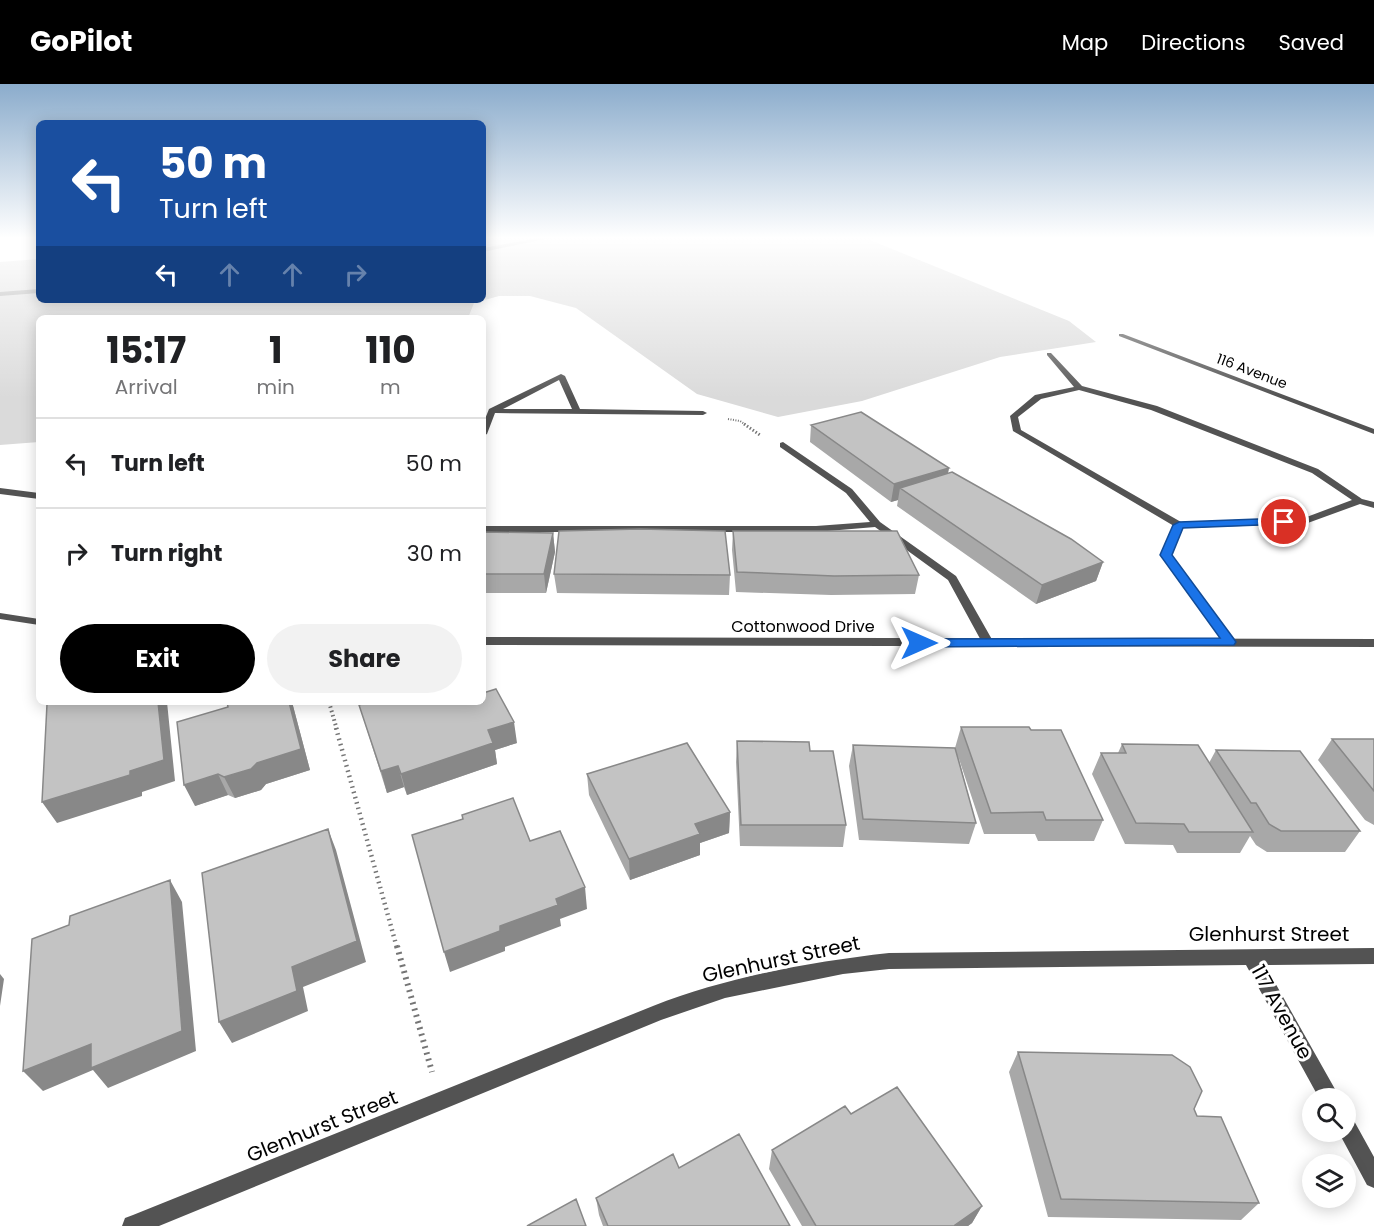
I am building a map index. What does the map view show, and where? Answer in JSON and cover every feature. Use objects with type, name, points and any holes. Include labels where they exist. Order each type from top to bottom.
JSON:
[{"type":"street","name":"116 Avenue","points":[[1121,335],[1374,432]]},
{"type":"street","points":[[1049,354],[1079,388]]},
{"type":"street","points":[[486,426],[492,411],[561,376],[577,411]]},
{"type":"street","points":[[1359,501],[1305,521],[1179,525],[1017,431],[1014,416],[1038,397],[1079,388],[1154,408],[1305,467],[1315,471],[1359,501],[1374,506]]},
{"type":"street","points":[[492,411],[703,413]]},
{"type":"street","points":[[783,445],[849,491],[877,524],[952,578],[988,643]]},
{"type":"street","points":[[0,491],[36,496]]},
{"type":"street","points":[[486,529],[816,529],[877,524]]},
{"type":"street","points":[[1179,525],[1166,555],[1230,642]]},
{"type":"street","points":[[0,616],[36,622]]},
{"type":"street","name":"Cottonwood Drive","points":[[486,641],[1374,643]]},
{"type":"street","name":"Glenhurst Street","points":[[133,1226],[659,1012],[725,990],[843,966],[889,961],[1374,956]]},
{"type":"street","name":"117 Avenue","points":[[1251,957],[1324,1088]]},
{"type":"street","points":[[1355,1142],[1374,1178]]},
{"type":"path","points":[[703,413],[740,421],[756,433],[783,445]]},
{"type":"path","points":[[330,705],[441,1101]]},
{"type":"shaded area","points":[[0,291],[36,291],[36,303],[474,303],[469,315],[36,315],[36,442],[0,445]]},
{"type":"shaded area","points":[[486,291],[996,291],[1069,321],[1096,342],[1000,357],[862,401],[778,417],[697,394],[576,308],[530,296],[499,296],[486,300]]},
{"type":"building","points":[[861,412],[949,468],[894,484],[811,425]]},
{"type":"building","points":[[952,472],[1071,539],[1103,562],[1042,585],[900,488]]},
{"type":"building","points":[[640,529],[725,531],[730,575],[554,574],[559,531]]},
{"type":"building","points":[[733,531],[897,531],[919,575],[834,576],[737,572]]},
{"type":"building","points":[[486,532],[553,533],[544,574],[486,574]]},
{"type":"building","points":[[496,689],[514,722],[488,730],[493,743],[401,774],[398,766],[381,771],[359,705],[486,705],[486,692]]},
{"type":"building","points":[[47,705],[158,705],[164,760],[130,771],[130,775],[42,802]]},
{"type":"building","points":[[228,705],[290,705],[301,749],[257,763],[251,769],[224,777],[218,774],[184,785],[177,722],[228,707]]},
{"type":"building","points":[[961,727],[1029,727],[1031,730],[1061,730],[1103,820],[1046,820],[1043,812],[991,813]]},
{"type":"building","points":[[1332,739],[1374,739],[1374,791]]},
{"type":"building","points":[[737,741],[809,742],[810,751],[833,751],[846,825],[741,825]]},
{"type":"building","points":[[687,743],[730,812],[695,824],[700,834],[629,859],[587,774]]},
{"type":"building","points":[[1122,744],[1198,745],[1253,832],[1189,832],[1184,824],[1136,823],[1101,753],[1126,753]]},
{"type":"building","points":[[853,745],[955,748],[976,823],[863,819]]},
{"type":"building","points":[[1216,750],[1300,751],[1360,831],[1281,831],[1269,824],[1256,803],[1251,803]]},
{"type":"building","points":[[513,798],[530,841],[560,831],[585,887],[556,899],[558,905],[500,926],[500,931],[444,952],[412,835],[463,819],[462,815]]},
{"type":"building","points":[[328,829],[357,941],[292,967],[297,991],[219,1022],[202,873]]},
{"type":"building","points":[[170,880],[182,1031],[91,1068],[91,1044],[23,1071],[32,939],[69,925],[70,916]]},
{"type":"building","points":[[1018,1052],[1172,1055],[1190,1067],[1202,1091],[1194,1109],[1197,1116],[1221,1117],[1259,1203],[1061,1199]]},
{"type":"building","points":[[897,1087],[982,1206],[956,1226],[816,1226],[772,1150],[845,1106],[851,1114]]},
{"type":"building","points":[[739,1134],[790,1226],[608,1226],[596,1198],[673,1154],[679,1168]]},
{"type":"building","points":[[576,1199],[586,1226],[527,1226]]},
{"type":"waterway","points":[[0,294],[35,291]]},
{"type":"route","points":[[919,643],[1230,642],[1166,555],[1179,525],[1284,522]]}]
